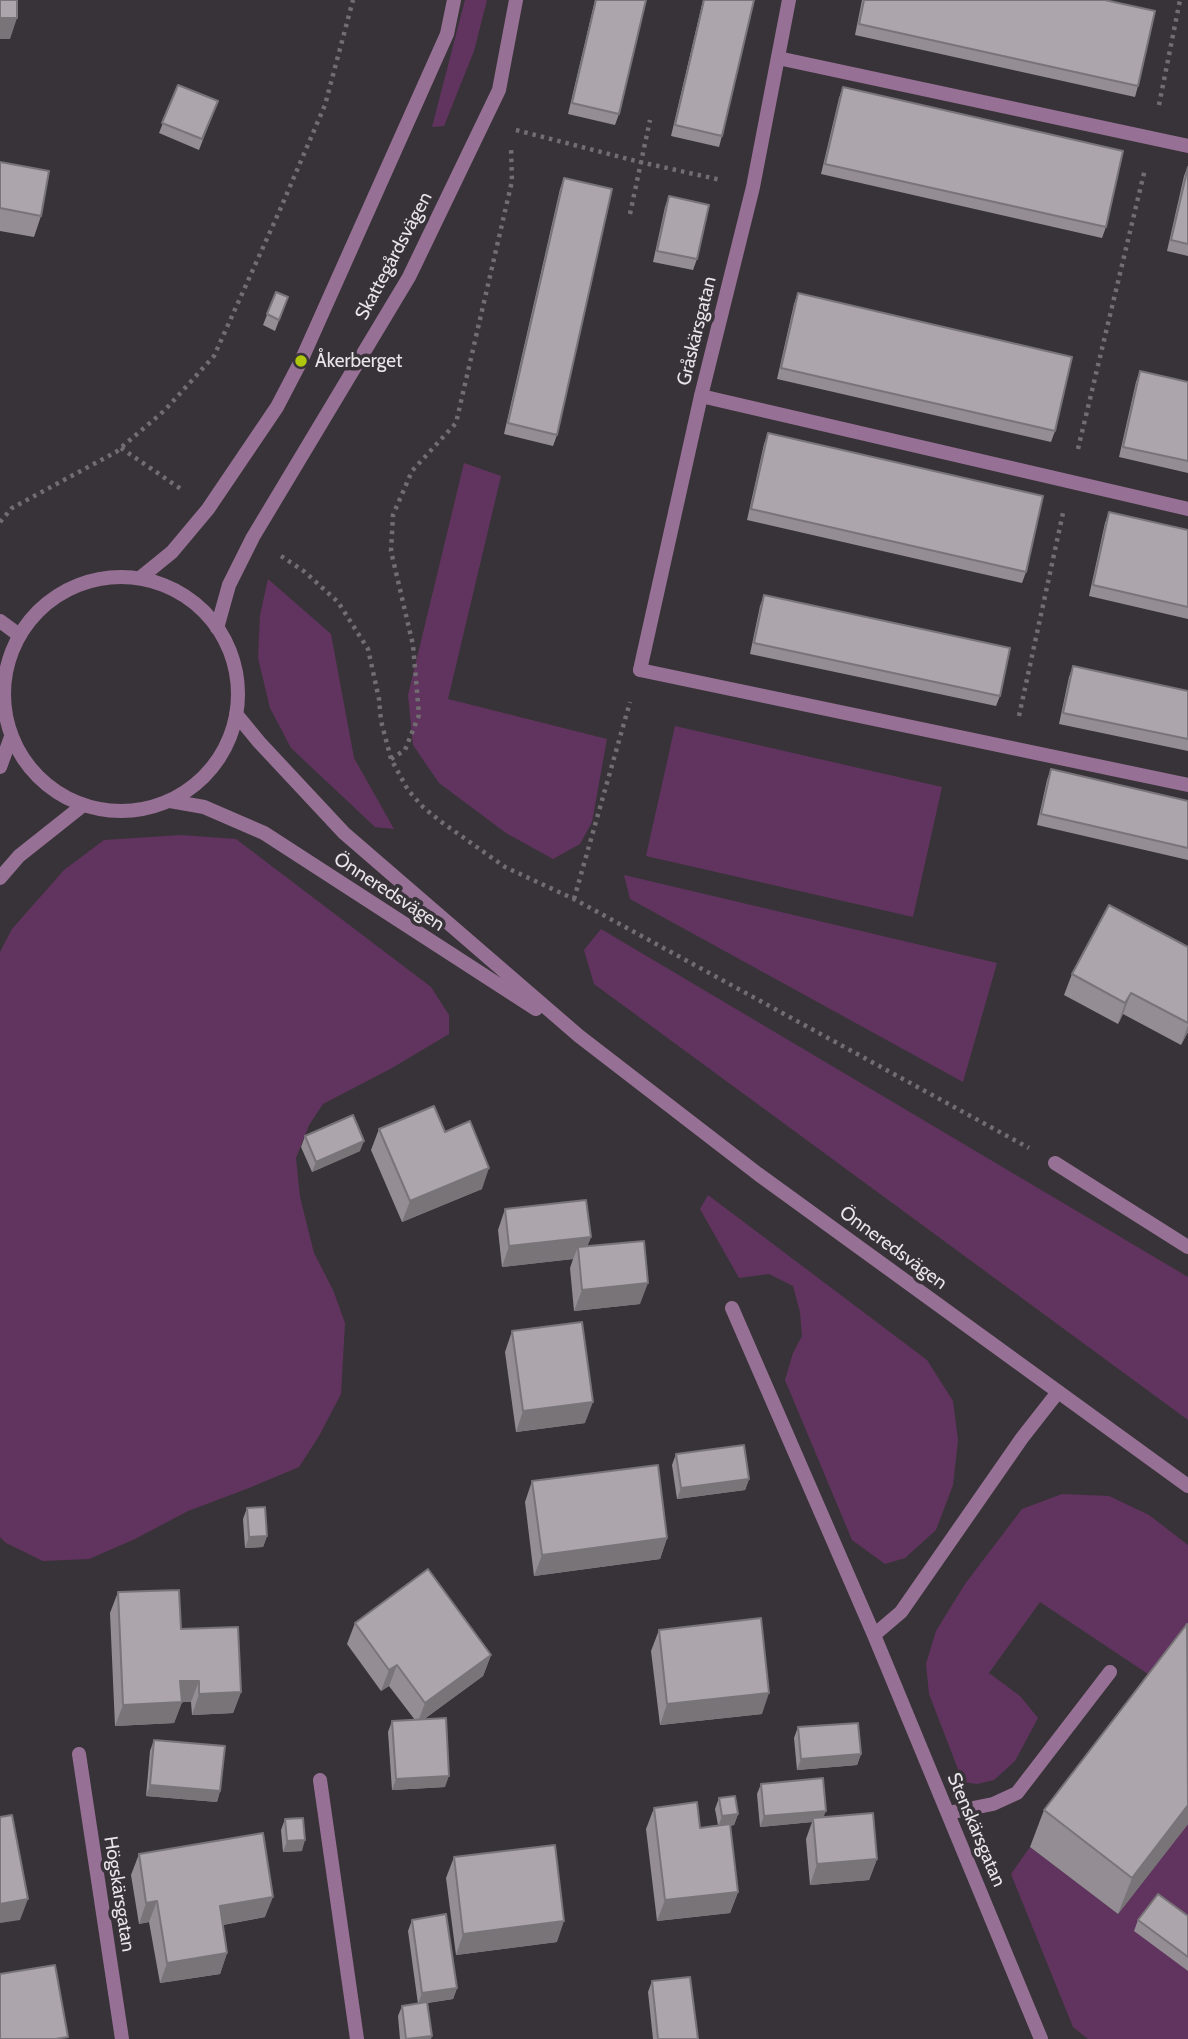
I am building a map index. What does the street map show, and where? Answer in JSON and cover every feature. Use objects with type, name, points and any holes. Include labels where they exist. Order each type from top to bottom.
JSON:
[{"type":"street","name":"Skattegårdsvägen","points":[[140,578],[172,552],[208,509],[277,407],[302,361],[447,34],[454,0]]},
{"type":"street","name":"Skattegårdsvägen","points":[[217,628],[229,585],[253,537],[409,277],[499,90],[516,0]]},
{"type":"street","name":"Gråskärsgatan","points":[[639,670],[701,396],[753,187],[789,0]]},
{"type":"street","points":[[778,58],[1188,146]]},
{"type":"street","points":[[701,396],[1188,509]]},
{"type":"street","points":[[111,577],[140,578],[165,585],[189,598],[209,616],[217,628],[234,665],[238,692],[236,714],[227,745],[213,768],[193,787],[170,801],[144,810],[117,812],[82,806],[64,798],[42,782],[24,761],[11,737],[4,710],[3,683],[9,656],[19,635],[38,610],[60,594],[84,582],[111,577]]},
{"type":"street","points":[[0,621],[19,635]]},
{"type":"street","points":[[639,670],[1188,785]]},
{"type":"street","name":"Önneredsvägen","points":[[236,714],[344,833],[579,1036],[769,1182],[1188,1486]]},
{"type":"street","points":[[0,767],[11,737]]},
{"type":"street","name":"Önneredsvägen","points":[[170,801],[204,807],[264,833],[579,1036]]},
{"type":"street","points":[[0,878],[19,856],[82,806]]},
{"type":"street","points":[[1055,1163],[1188,1247]]},
{"type":"street","name":"Stenskärsgatan","points":[[732,1308],[874,1635],[1041,2039]]},
{"type":"street","points":[[874,1635],[901,1612],[1058,1392]]},
{"type":"street","points":[[948,1813],[984,1807],[1017,1793],[1110,1672]]},
{"type":"street","name":"Högskärsgatan","points":[[79,1754],[122,2039]]},
{"type":"street","points":[[320,1780],[357,2039]]},
{"type":"path","points":[[0,522],[12,508],[121,448],[165,410],[214,356],[325,105],[353,0]]},
{"type":"path","points":[[1026,684],[1070,481],[1152,138],[1180,0]]},
{"type":"path","points":[[630,214],[650,120]]},
{"type":"path","points":[[510,129],[753,187]]},
{"type":"path","points":[[391,759],[405,750],[419,715],[413,645],[391,551],[393,515],[412,471],[456,423],[512,181],[511,142]]},
{"type":"path","points":[[121,448],[208,509]]},
{"type":"path","points":[[253,537],[304,572],[338,602],[368,649],[391,759],[408,790],[440,821],[505,867],[574,900],[1055,1163]]},
{"type":"path","points":[[574,900],[639,670]]},
{"type":"shaded area","points":[[465,0],[487,0],[474,51],[444,126],[432,127]]},
{"type":"shaded area","points":[[464,463],[501,476],[448,699],[607,739],[592,822],[580,844],[553,859],[506,833],[439,783],[413,745],[408,695]]},
{"type":"shaded area","points":[[268,579],[331,634],[354,758],[394,829],[375,827],[291,748],[270,708],[258,658],[260,615]]},
{"type":"shaded area","points":[[675,726],[942,787],[913,917],[646,856]]},
{"type":"shaded area","points":[[181,835],[236,839],[431,987],[449,1015],[449,1034],[323,1104],[309,1125],[296,1158],[300,1197],[314,1253],[333,1290],[345,1323],[341,1394],[299,1467],[188,1511],[89,1559],[43,1561],[6,1543],[0,1537],[0,952],[12,929],[64,870],[104,840]]},
{"type":"shaded area","points":[[624,875],[997,963],[963,1082],[630,899]]},
{"type":"shaded area","points":[[601,929],[1188,1277],[1188,1420],[594,984],[584,950]]},
{"type":"shaded area","points":[[708,1195],[927,1360],[953,1401],[958,1440],[953,1485],[936,1530],[905,1558],[885,1564],[852,1540],[785,1380],[793,1353],[802,1336],[800,1312],[793,1286],[769,1274],[739,1278],[700,1209]]},
{"type":"shaded area","points":[[1062,1494],[1109,1496],[1149,1515],[1188,1545],[1188,1664],[1154,1678],[1040,1602],[989,1673],[1020,1696],[1038,1718],[1015,1761],[994,1780],[977,1784],[963,1782],[929,1694],[926,1664],[936,1631],[965,1584],[1022,1509]]},
{"type":"shaded area","points":[[1188,1824],[1188,2039],[1088,2039],[1073,2027],[1011,1874],[1030,1847],[1118,1914]]},
{"type":"building","points":[[0,0],[17,0],[17,18],[0,18]]},
{"type":"building","points":[[596,0],[646,0],[619,114],[572,103]]},
{"type":"building","points":[[704,0],[754,0],[722,136],[675,125]]},
{"type":"building","points":[[864,0],[1105,0],[1155,11],[1138,86],[859,24]]},
{"type":"building","points":[[178,85],[218,101],[202,139],[162,123]]},
{"type":"building","points":[[843,87],[1123,151],[1106,227],[825,164]]},
{"type":"building","points":[[0,162],[49,171],[41,216],[0,208]]},
{"type":"building","points":[[1188,167],[1188,244],[1171,240]]},
{"type":"building","points":[[564,178],[612,189],[557,435],[508,423]]},
{"type":"building","points":[[669,196],[709,205],[697,259],[657,251]]},
{"type":"building","points":[[276,292],[288,297],[279,320],[267,314]]},
{"type":"building","points":[[798,293],[1072,357],[1055,431],[781,368]]},
{"type":"building","points":[[1140,371],[1188,382],[1188,461],[1123,447]]},
{"type":"building","points":[[768,433],[1043,496],[1026,572],[751,509]]},
{"type":"building","points":[[1109,512],[1188,530],[1188,607],[1093,585]]},
{"type":"building","points":[[764,595],[1010,648],[1000,696],[754,643]]},
{"type":"building","points":[[1073,666],[1188,691],[1188,739],[1063,713]]},
{"type":"building","points":[[1051,769],[1188,801],[1188,848],[1041,814]]},
{"type":"building","points":[[1109,905],[1188,947],[1188,1023],[1131,993],[1125,1003],[1072,974]]},
{"type":"building","points":[[434,1106],[445,1132],[470,1121],[489,1168],[410,1201],[379,1129]]},
{"type":"building","points":[[353,1115],[364,1141],[316,1162],[305,1136]]},
{"type":"building","points":[[586,1200],[591,1237],[509,1246],[505,1209]]},
{"type":"building","points":[[644,1241],[648,1283],[582,1290],[578,1247]]},
{"type":"building","points":[[582,1322],[593,1402],[523,1411],[512,1331]]},
{"type":"building","points":[[744,1445],[749,1479],[681,1488],[676,1454]]},
{"type":"building","points":[[658,1465],[667,1538],[542,1555],[532,1481]]},
{"type":"building","points":[[265,1507],[267,1536],[249,1537],[247,1508]]},
{"type":"building","points":[[428,1569],[491,1655],[425,1703],[397,1665],[389,1670],[355,1623]]},
{"type":"building","points":[[179,1590],[181,1629],[238,1627],[241,1692],[199,1694],[199,1681],[180,1681],[182,1702],[123,1705],[118,1592]]},
{"type":"building","points":[[761,1618],[769,1693],[667,1704],[659,1630]]},
{"type":"building","points":[[1187,1624],[1188,1805],[1132,1878],[1044,1810]]},
{"type":"building","points":[[446,1718],[449,1776],[396,1779],[392,1721]]},
{"type":"building","points":[[858,1723],[861,1754],[801,1759],[798,1727]]},
{"type":"building","points":[[154,1740],[225,1746],[220,1791],[150,1785]]},
{"type":"building","points":[[823,1778],[826,1811],[764,1816],[761,1784]]},
{"type":"building","points":[[735,1796],[738,1814],[722,1816],[719,1798]]},
{"type":"building","points":[[697,1802],[700,1828],[730,1824],[738,1892],[665,1900],[654,1808]]},
{"type":"building","points":[[873,1813],[877,1859],[817,1864],[813,1818]]},
{"type":"building","points":[[12,1815],[28,1899],[0,1904],[0,1817]]},
{"type":"building","points":[[303,1818],[305,1840],[287,1841],[285,1819]]},
{"type":"building","points":[[263,1833],[273,1897],[220,1906],[227,1953],[167,1963],[157,1901],[146,1903],[139,1854]]},
{"type":"building","points":[[555,1845],[564,1921],[463,1934],[454,1857]]},
{"type":"building","points":[[1158,1894],[1188,1916],[1188,1957],[1138,1920]]},
{"type":"building","points":[[446,1914],[457,1988],[422,1993],[412,1920]]},
{"type":"building","points":[[55,1965],[68,2037],[0,2039],[0,1974]]},
{"type":"building","points":[[690,1977],[698,2039],[658,2039],[652,1981]]},
{"type":"building","points":[[427,2002],[432,2036],[406,2039],[402,2006]]},
{"type":"place","name":"Åkerberget","points":[[301,361]]}]
